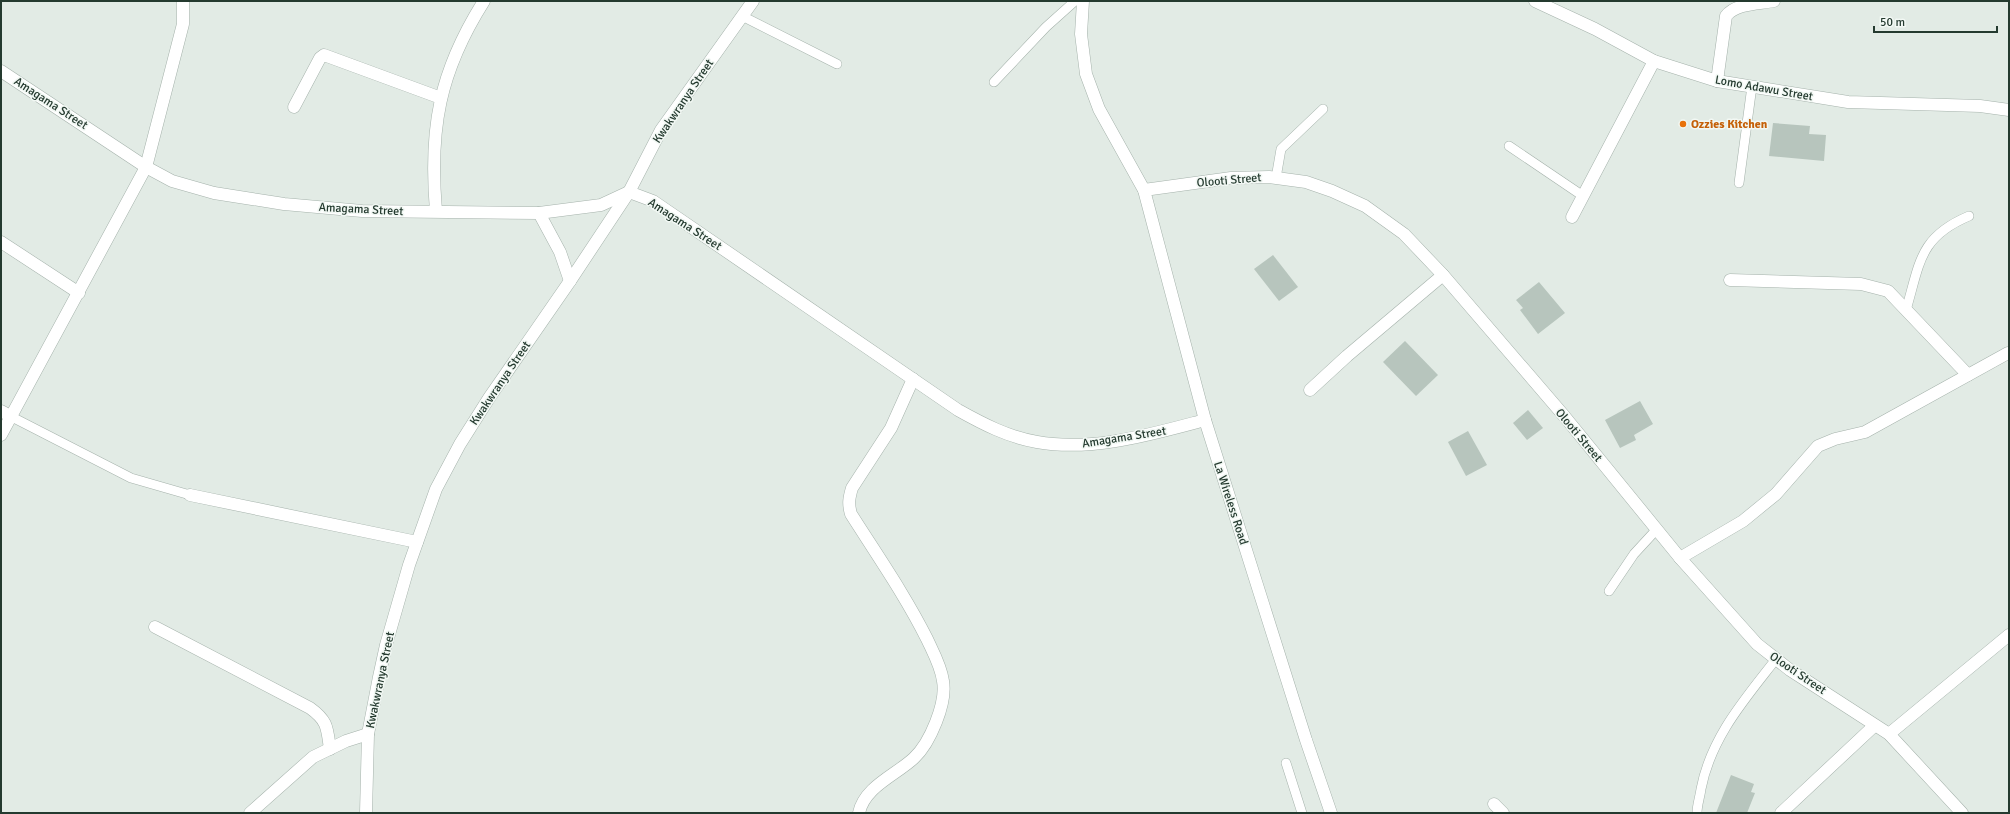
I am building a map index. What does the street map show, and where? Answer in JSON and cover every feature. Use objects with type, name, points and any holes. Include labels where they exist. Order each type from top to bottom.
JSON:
[{"type":"street","points":[[1,435],[6,414],[79,293],[146,167],[183,24],[183,1]]},
{"type":"street","points":[[436,211],[433,174],[434,144],[441,98],[456,50],[484,1]]},
{"type":"street","name":"Kwakwranya Street","points":[[367,813],[368,734],[386,645],[417,542],[436,489],[460,444],[489,398],[570,281],[628,192],[661,130],[753,1]]},
{"type":"street","name":"La Wireless Road","points":[[1083,1],[1082,34],[1086,74],[1099,109],[1144,190],[1205,420],[1330,813]]},
{"type":"street","name":"Lomo Adawu Street","points":[[1535,1],[1595,29],[1654,61],[1717,80],[1848,102],[1980,106],[2009,110]]},
{"type":"street","points":[[1717,80],[1726,16],[1736,7],[1774,1]]},
{"type":"street","points":[[294,107],[320,58],[324,56],[441,98]]},
{"type":"street","points":[[1572,217],[1654,61]]},
{"type":"street","name":"Amagama Street","points":[[1,71],[146,167],[172,181],[214,192],[284,204],[362,211],[539,213],[601,205],[628,192],[653,200],[958,410],[992,429],[1037,442],[1075,444],[1107,442],[1161,432],[1205,420]]},
{"type":"street","name":"Olooti Street","points":[[1144,190],[1232,178],[1276,178],[1306,182],[1332,191],[1365,206],[1404,234],[1443,275],[1565,418],[1680,558],[1757,644],[1776,659],[1874,726],[1889,734],[1962,813]]},
{"type":"street","points":[[539,213],[560,252],[570,281]]},
{"type":"street","points":[[1,242],[79,293]]},
{"type":"street","points":[[1310,390],[1347,356],[1443,275]]},
{"type":"street","points":[[1730,280],[1861,284],[1888,291],[1968,375]]},
{"type":"street","points":[[1680,558],[1743,521],[1771,498],[1818,446],[1835,439],[1865,432],[2009,353]]},
{"type":"street","points":[[859,813],[866,798],[874,788],[914,758],[921,750],[941,709],[944,696],[940,668],[929,643],[916,618],[851,514],[849,507],[849,499],[852,488],[891,428],[913,379]]},
{"type":"street","points":[[190,495],[417,542]]},
{"type":"street","points":[[155,627],[310,708],[321,716],[327,726],[330,749]]},
{"type":"street","points":[[1889,734],[2009,635]]},
{"type":"street","points":[[1781,813],[1874,726]]},
{"type":"street","points":[[250,813],[313,757],[346,740],[368,734]]},
{"type":"street","points":[[1494,804],[1503,813]]},
{"type":"lane","points":[[994,82],[1046,27],[1075,1]]},
{"type":"lane","points":[[742,16],[837,64]]},
{"type":"lane","points":[[1739,182],[1752,86]]},
{"type":"lane","points":[[1276,178],[1281,149],[1323,109]]},
{"type":"lane","points":[[1509,146],[1583,196]]},
{"type":"lane","points":[[1906,310],[1924,250],[1942,230],[1969,216]]},
{"type":"lane","points":[[6,414],[131,478],[190,495]]},
{"type":"lane","points":[[1609,591],[1634,554],[1657,529]]},
{"type":"lane","points":[[1697,813],[1705,768],[1722,732],[1731,716],[1776,659]]},
{"type":"lane","points":[[1286,762],[1302,813]]},
{"type":"building","points":[[1773,123],[1810,126],[1809,134],[1826,135],[1824,161],[1769,156]]},
{"type":"building","points":[[1273,255],[1298,287],[1279,301],[1254,269]]},
{"type":"building","points":[[1539,282],[1565,313],[1538,334],[1520,310],[1523,308],[1516,300]]},
{"type":"building","points":[[1405,341],[1438,375],[1416,396],[1383,362]]},
{"type":"building","points":[[1640,401],[1653,424],[1634,435],[1636,440],[1620,448],[1605,420]]},
{"type":"building","points":[[1528,410],[1543,428],[1527,440],[1513,423]]},
{"type":"building","points":[[1468,431],[1487,465],[1466,476],[1448,442]]},
{"type":"building","points":[[1731,775],[1754,784],[1751,792],[1755,793],[1747,813],[1716,813]]},
{"type":"place","name":"Ozzies Kitchen","points":[[1683,124]]}]
